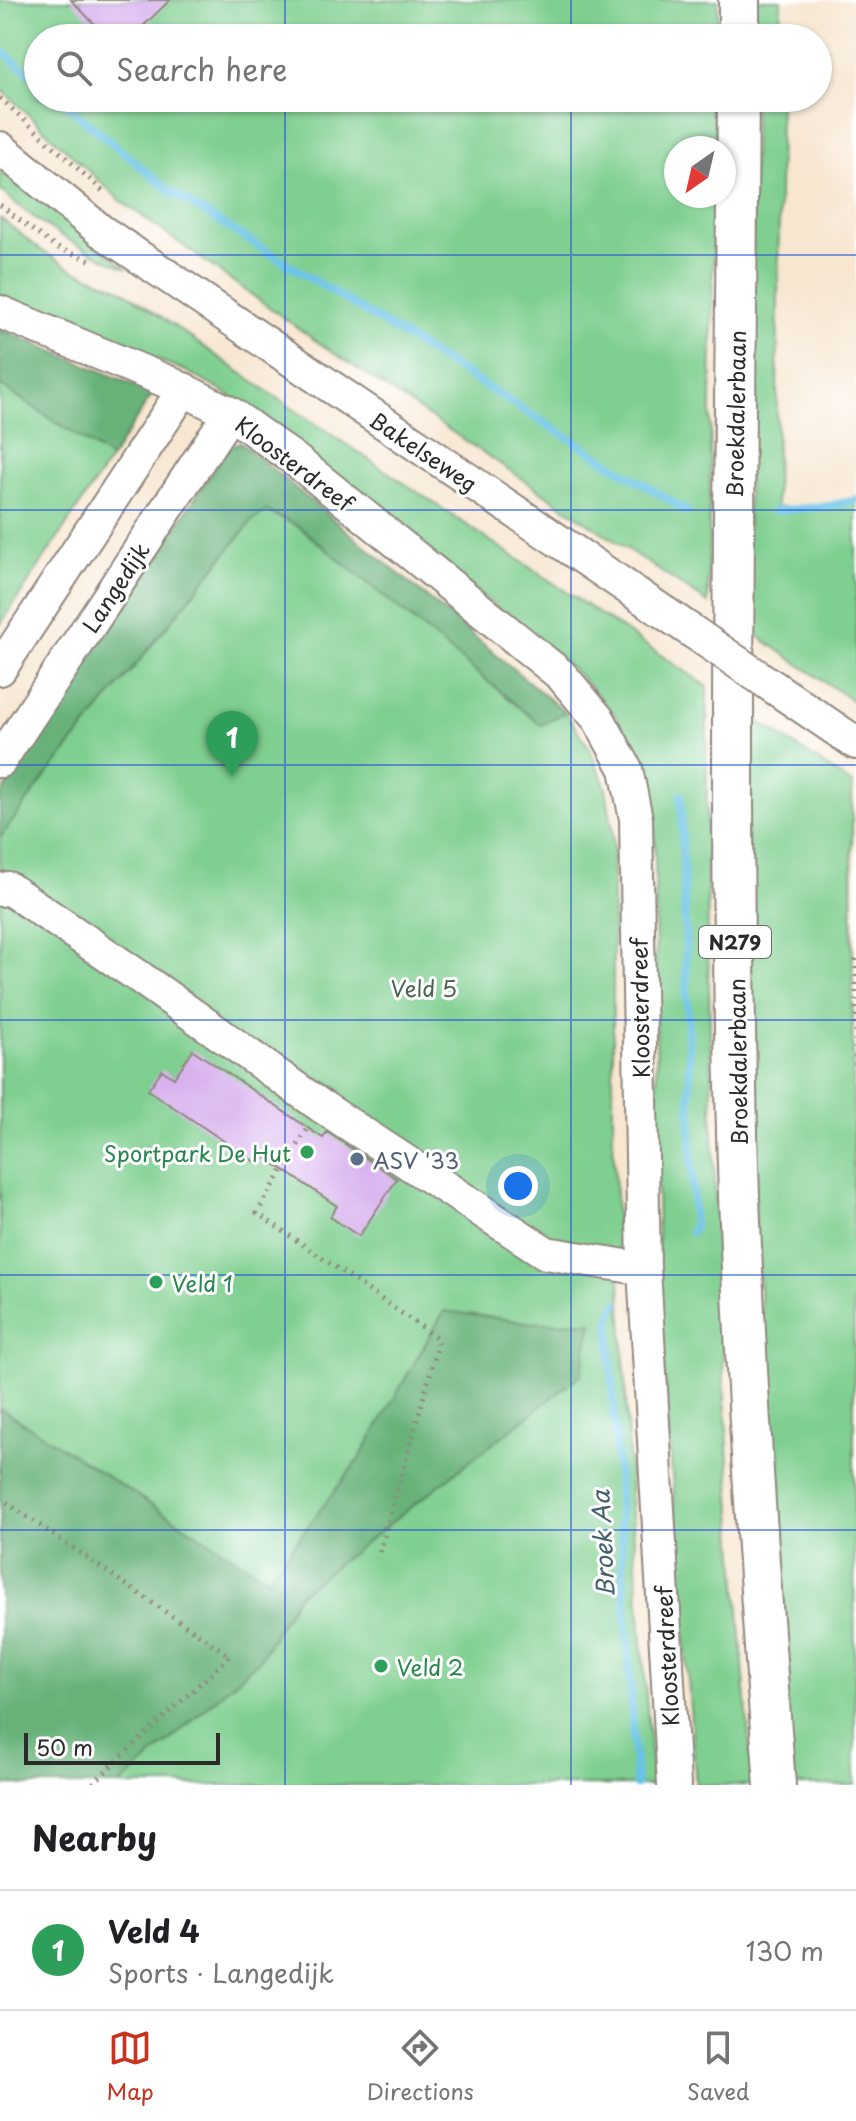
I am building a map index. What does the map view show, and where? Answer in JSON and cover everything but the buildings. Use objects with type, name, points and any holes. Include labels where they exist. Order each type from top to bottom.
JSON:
[{"type":"main road","points":[[739,0],[739,24]]},
{"type":"main road","name":"Broekdalerbaan","points":[[738,112],[732,705],[737,1134],[749,1427],[775,1785]]},
{"type":"street","name":"Bakelseweg","points":[[0,148],[101,231],[856,743]]},
{"type":"street","name":"Kloosterdreef","points":[[0,312],[184,389],[230,413],[294,459],[561,675],[599,720],[626,769],[636,819],[644,1269],[674,1785]]},
{"type":"street","points":[[0,669],[184,389]]},
{"type":"street","name":"Langedijk","points":[[0,761],[230,413]]},
{"type":"street","points":[[0,890],[8,888],[321,1106],[546,1253],[644,1269]]},
{"type":"path","points":[[856,959],[856,1086]]},
{"type":"path","points":[[321,1106],[257,1213],[436,1337],[438,1346],[378,1558]]},
{"type":"path","points":[[0,1498],[230,1656],[91,1785]]},
{"type":"green space","points":[[0,0],[718,0],[717,24],[24,24],[24,110],[0,88]]},
{"type":"green space","points":[[756,0],[781,0],[780,24],[755,24]]},
{"type":"green space","points":[[26,112],[716,112],[715,136],[664,136],[664,208],[714,208],[708,603],[316,341],[121,201]]},
{"type":"green space","points":[[754,112],[780,112],[776,507],[835,508],[856,496],[856,703],[746,628]]},
{"type":"green space","points":[[0,173],[8,174],[128,269],[92,253],[31,215],[0,190]]},
{"type":"green space","points":[[0,218],[41,250],[72,269],[121,289],[277,398],[707,686],[708,961],[717,1236],[732,1511],[753,1785],[696,1785],[658,1292],[655,832],[649,783],[632,741],[587,683],[559,657],[234,398],[186,371],[0,297]]},
{"type":"green space","points":[[0,329],[153,393],[111,458],[0,385]]},
{"type":"green space","points":[[0,385],[111,458],[0,625]]},
{"type":"green space","points":[[240,442],[565,712],[541,725],[298,526],[266,511],[252,521],[46,776],[0,838],[0,797],[223,455],[232,445]]},
{"type":"green space","name":"Sportpark De Hut","points":[[244,447],[561,714],[565,712],[589,747],[606,788],[613,834],[613,1139],[631,1499],[653,1785],[99,1785],[0,1488],[0,816]]},
{"type":"green space","points":[[745,712],[852,784],[855,1785],[792,1785],[752,1168]]},
{"type":"green space","points":[[444,1311],[533,1323],[592,1322],[581,1375],[298,1595],[259,1660],[120,1785],[0,1785],[0,1408],[268,1579],[361,1456]]},
{"type":"waterway","points":[[0,49],[24,69]]},
{"type":"waterway","points":[[75,112],[171,192],[687,511]]},
{"type":"waterway","points":[[775,511],[856,500]]},
{"type":"waterway","points":[[681,795],[694,1227],[691,1232]]},
{"type":"waterway","name":"Broek Aa","points":[[617,1303],[610,1317],[610,1344],[636,1785]]},
{"type":"place","name":"Veld 4","points":[[232,777]]},
{"type":"place","name":"Sportpark De Hut","points":[[307,1152]]},
{"type":"place","name":"ASV '33","points":[[357,1159]]},
{"type":"place","name":"Veld 1","points":[[156,1282]]},
{"type":"place","name":"Veld 2","points":[[381,1666]]},
{"type":"park label","name":"Veld 5","points":[[424,987]]}]
